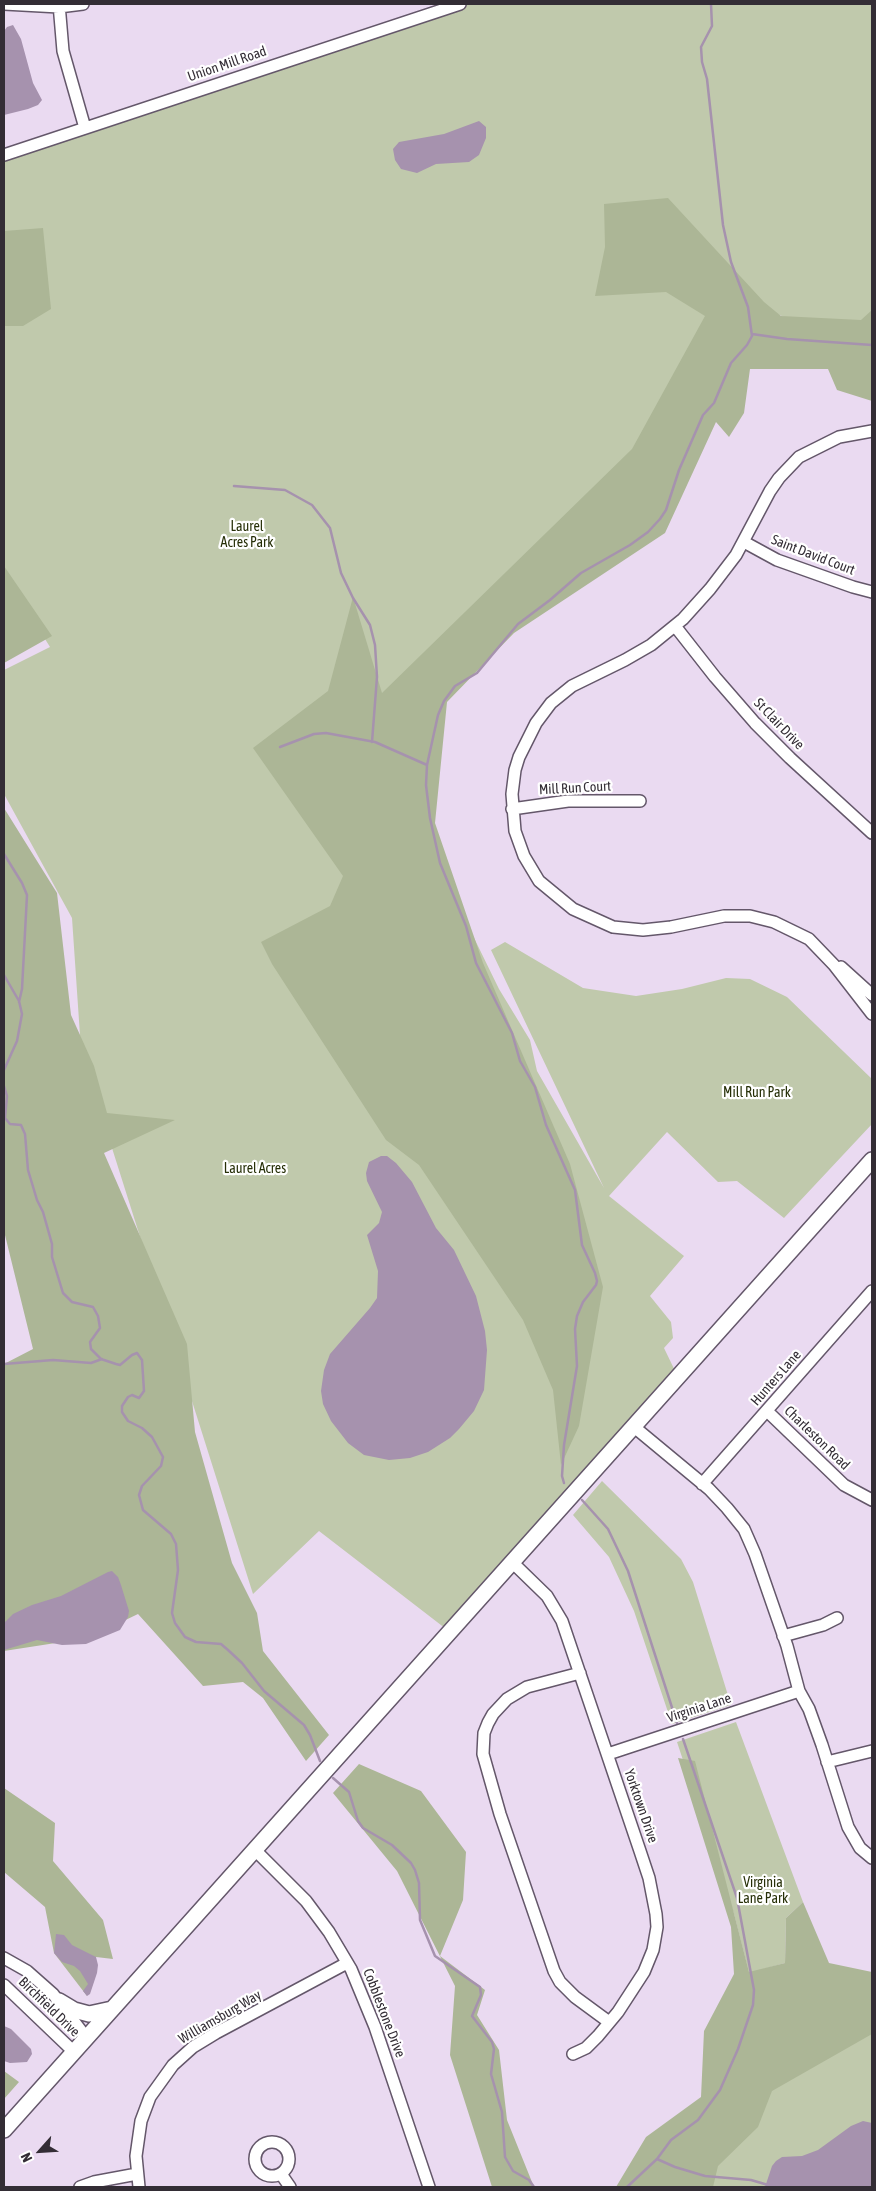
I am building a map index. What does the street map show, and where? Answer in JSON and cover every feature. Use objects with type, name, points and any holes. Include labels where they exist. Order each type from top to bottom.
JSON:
[{"type":"main road","points":[[4,2130],[872,1160]]},
{"type":"main road","points":[[59,2001],[74,2010],[89,2014],[112,2010]]},
{"type":"street","points":[[4,4],[83,4]]},
{"type":"street","name":"Union Mill Road","points":[[4,155],[460,4]]},
{"type":"street","points":[[59,5],[63,51],[85,128]]},
{"type":"street","points":[[872,431],[839,437],[799,457],[770,490],[744,542],[706,594],[675,626],[638,653],[572,686],[551,703],[536,723],[519,757],[512,782],[512,809],[515,831],[522,850],[539,880],[560,901],[586,916],[613,927],[643,930],[671,928],[724,916],[762,918],[786,926],[810,939],[834,964],[872,1014]]},
{"type":"street","name":"Saint David Court","points":[[744,542],[777,560],[872,592]]},
{"type":"street","name":"St Clair Drive","points":[[675,626],[715,677],[755,723],[790,758],[872,832]]},
{"type":"street","name":"Mill Run Court","points":[[512,809],[563,801],[640,801]]},
{"type":"street","points":[[834,964],[845,969],[872,995]]},
{"type":"street","name":"Hunters Lane","points":[[702,1484],[872,1291]]},
{"type":"street","name":"Charleston Road","points":[[767,1411],[844,1485],[872,1500]]},
{"type":"street","points":[[633,1426],[702,1484],[727,1508],[744,1529],[755,1554],[784,1636],[799,1691],[809,1709],[848,1827],[860,1848],[872,1858]]},
{"type":"street","name":"Yorktown Drive","points":[[512,1562],[552,1604],[566,1631],[649,1878],[657,1927],[653,1950],[644,1972],[609,2022],[586,2048],[572,2054]]},
{"type":"street","points":[[784,1636],[837,1618]]},
{"type":"street","points":[[580,1673],[527,1687],[507,1699],[493,1714],[484,1732],[483,1754],[500,1814],[554,1971],[560,1982],[575,1997],[609,2022]]},
{"type":"street","name":"Virginia Lane","points":[[608,1754],[799,1691]]},
{"type":"street","points":[[827,1762],[872,1751]]},
{"type":"street","name":"Cobblestone Drive","points":[[254,1849],[306,1901],[323,1924],[361,1990],[429,2187]]},
{"type":"street","name":"Birchfield Drive","points":[[4,1958],[27,1971],[59,2001],[86,2038]]},
{"type":"street","name":"Williamsburg Way","points":[[139,2187],[136,2145],[144,2109],[156,2086],[173,2065],[193,2047],[216,2033],[347,1963]]},
{"type":"street","name":"Birchfield Drive","points":[[4,1985],[73,2051]]},
{"type":"street","points":[[80,2187],[94,2182],[137,2174]]},
{"type":"street","points":[[281,2174],[290,2187]]},
{"type":"green space","name":"Laurel Acres Park","points":[[465,4],[872,4],[872,341],[823,333],[721,291],[698,388],[395,721],[455,899],[499,989],[530,1040],[537,1071],[604,1188],[491,950],[505,942],[583,988],[636,996],[682,989],[726,978],[750,979],[787,997],[872,1079],[872,1124],[784,1218],[737,1181],[718,1182],[667,1132],[609,1196],[684,1256],[650,1296],[671,1322],[673,1338],[664,1348],[678,1377],[450,1632],[319,1531],[253,1594],[81,1050],[72,918],[4,794],[4,670],[50,647],[4,573],[4,155]]},
{"type":"green space","points":[[668,198],[764,302],[781,316],[861,320],[872,310],[872,401],[837,390],[828,369],[750,369],[744,413],[729,437],[716,422],[665,533],[514,633],[447,702],[435,823],[483,963],[570,1164],[603,1287],[579,1426],[561,1465],[553,1390],[523,1320],[419,1165],[386,1140],[272,964],[261,942],[330,906],[343,876],[253,748],[328,691],[353,597],[382,693],[632,449],[705,316],[666,292],[595,296],[605,247],[604,204]]},
{"type":"green space","points":[[43,228],[51,309],[23,326],[4,326],[4,231]]},
{"type":"green space","points":[[4,566],[52,636],[4,663]]},
{"type":"green space","points":[[4,808],[57,893],[71,1015],[94,1066],[107,1113],[175,1120],[104,1153],[187,1344],[195,1432],[232,1563],[257,1613],[263,1651],[329,1735],[306,1761],[263,1698],[243,1682],[203,1686],[138,1614],[88,1638],[4,1651],[4,1364],[33,1349],[4,1231]]},
{"type":"green space","points":[[602,1481],[681,1559],[693,1582],[731,1705],[672,1724],[634,1611],[609,1557],[573,1515]]},
{"type":"green space","name":"Virginia Lane Park","points":[[736,1722],[803,1902],[786,1918],[785,1963],[749,1973],[734,1914],[677,1742]]},
{"type":"green space","points":[[678,1758],[695,1761],[749,1972],[785,1963],[786,1918],[803,1902],[829,1963],[872,1972],[872,2034],[772,2091],[758,2127],[718,2166],[713,2187],[616,2187],[646,2137],[701,2097],[704,2031],[734,1974],[731,1927]]},
{"type":"green space","points":[[359,1764],[421,1791],[466,1852],[463,1900],[440,1956],[485,1990],[477,2015],[499,2050],[507,2120],[534,2187],[492,2187],[450,2055],[455,1986],[397,1871],[333,1793]]},
{"type":"green space","points":[[4,1788],[55,1823],[53,1861],[103,1920],[113,1959],[96,1957],[87,1996],[54,1953],[45,1907],[4,1872]]},
{"type":"green space","points":[[872,2033],[872,2187],[670,2187],[771,2088]]},
{"type":"green space","points":[[4,2071],[19,2082],[4,2099]]},
{"type":"shaded area","points":[[13,25],[21,39],[33,83],[42,100],[38,105],[28,109],[4,115],[4,31],[7,27]]},
{"type":"shaded area","points":[[479,121],[486,127],[486,138],[479,155],[469,162],[436,164],[417,173],[401,169],[395,160],[393,149],[399,142],[444,134]]},
{"type":"shaded area","points":[[381,1156],[387,1156],[396,1163],[412,1182],[436,1228],[454,1250],[476,1296],[485,1331],[487,1350],[484,1390],[474,1411],[459,1429],[450,1438],[428,1452],[410,1458],[389,1460],[364,1455],[348,1443],[331,1421],[323,1404],[321,1391],[324,1370],[330,1354],[377,1298],[378,1271],[367,1235],[379,1223],[382,1212],[367,1181],[366,1173],[369,1162]]},
{"type":"shaded area","points":[[112,1571],[118,1577],[129,1611],[128,1617],[120,1630],[86,1644],[62,1645],[37,1640],[4,1650],[4,1623],[13,1614],[32,1605],[61,1596]]},
{"type":"shaded area","points":[[56,1934],[64,1935],[72,1945],[96,1957],[97,1973],[90,1994],[87,1996],[83,1991],[88,1984],[80,1971],[74,1966],[62,1962],[54,1953]]},
{"type":"shaded area","points":[[4,2026],[11,2029],[31,2049],[32,2054],[27,2062],[10,2063],[4,2061]]},
{"type":"shaded area","points":[[863,2121],[872,2123],[872,2187],[765,2187],[772,2166],[776,2161],[782,2157],[802,2156],[818,2150],[851,2126]]},
{"type":"waterway","points":[[564,1483],[562,1476],[564,1445],[577,1366],[575,1329],[577,1316],[583,1302],[597,1281],[582,1245],[575,1190],[546,1125],[535,1087],[520,1061],[512,1033],[476,963],[466,926],[440,863],[430,818],[426,785],[427,765],[438,715],[444,701],[455,686],[477,673],[518,624],[581,573],[630,545],[648,532],[660,519],[666,510],[679,470],[703,415],[714,403],[731,363],[747,345],[752,336],[748,307],[731,262],[723,225],[707,79],[702,62],[701,47],[712,26],[711,4]]},
{"type":"waterway","points":[[752,334],[787,339],[872,345]]},
{"type":"waterway","points":[[234,486],[285,490],[312,505],[330,528],[341,573],[353,598],[370,625],[375,645],[377,677],[372,742]]},
{"type":"waterway","points":[[280,747],[314,734],[326,733],[375,742],[427,765]]},
{"type":"waterway","points":[[4,854],[22,883],[27,895],[22,989],[19,1002]]},
{"type":"waterway","points":[[4,975],[19,1001],[22,1014],[17,1041],[4,1070]]},
{"type":"waterway","points":[[4,1086],[7,1096],[5,1118],[10,1124],[21,1125],[25,1134],[28,1170],[37,1200],[43,1212],[52,1244],[52,1257],[63,1293],[72,1302],[93,1307],[98,1316],[100,1328],[90,1342],[91,1349],[101,1359],[120,1365],[137,1353],[142,1360],[144,1391],[139,1398],[132,1395],[128,1397],[122,1406],[122,1412],[128,1421],[142,1428],[152,1437],[163,1457],[161,1466],[142,1486],[139,1495],[143,1510],[171,1534],[176,1544],[178,1570],[172,1613],[175,1623],[185,1637],[196,1642],[221,1644],[242,1663],[264,1691],[304,1725],[320,1761]]},
{"type":"waterway","points":[[4,1364],[53,1360],[91,1363],[102,1359]]},
{"type":"waterway","points":[[582,1500],[608,1529],[628,1571],[677,1723]]},
{"type":"waterway","points":[[627,2187],[657,2159],[671,2140],[698,2120],[720,2090],[738,2049],[753,2005],[754,1990],[737,1898],[683,1739]]},
{"type":"waterway","points":[[333,1778],[349,1792],[358,1821],[363,1828],[392,1845],[411,1863],[419,1883],[420,1920],[435,1956],[480,1987],[481,1995],[472,2016],[492,2042],[494,2049],[491,2074],[502,2112],[505,2157],[513,2171],[529,2180],[534,2187]]},
{"type":"waterway","points":[[657,2159],[675,2167],[705,2176],[751,2180],[775,2187]]},
{"type":"park label","name":"Mill Run Park","points":[[757,1093]]},
{"type":"park label","name":"Laurel Acres","points":[[255,1169]]}]
